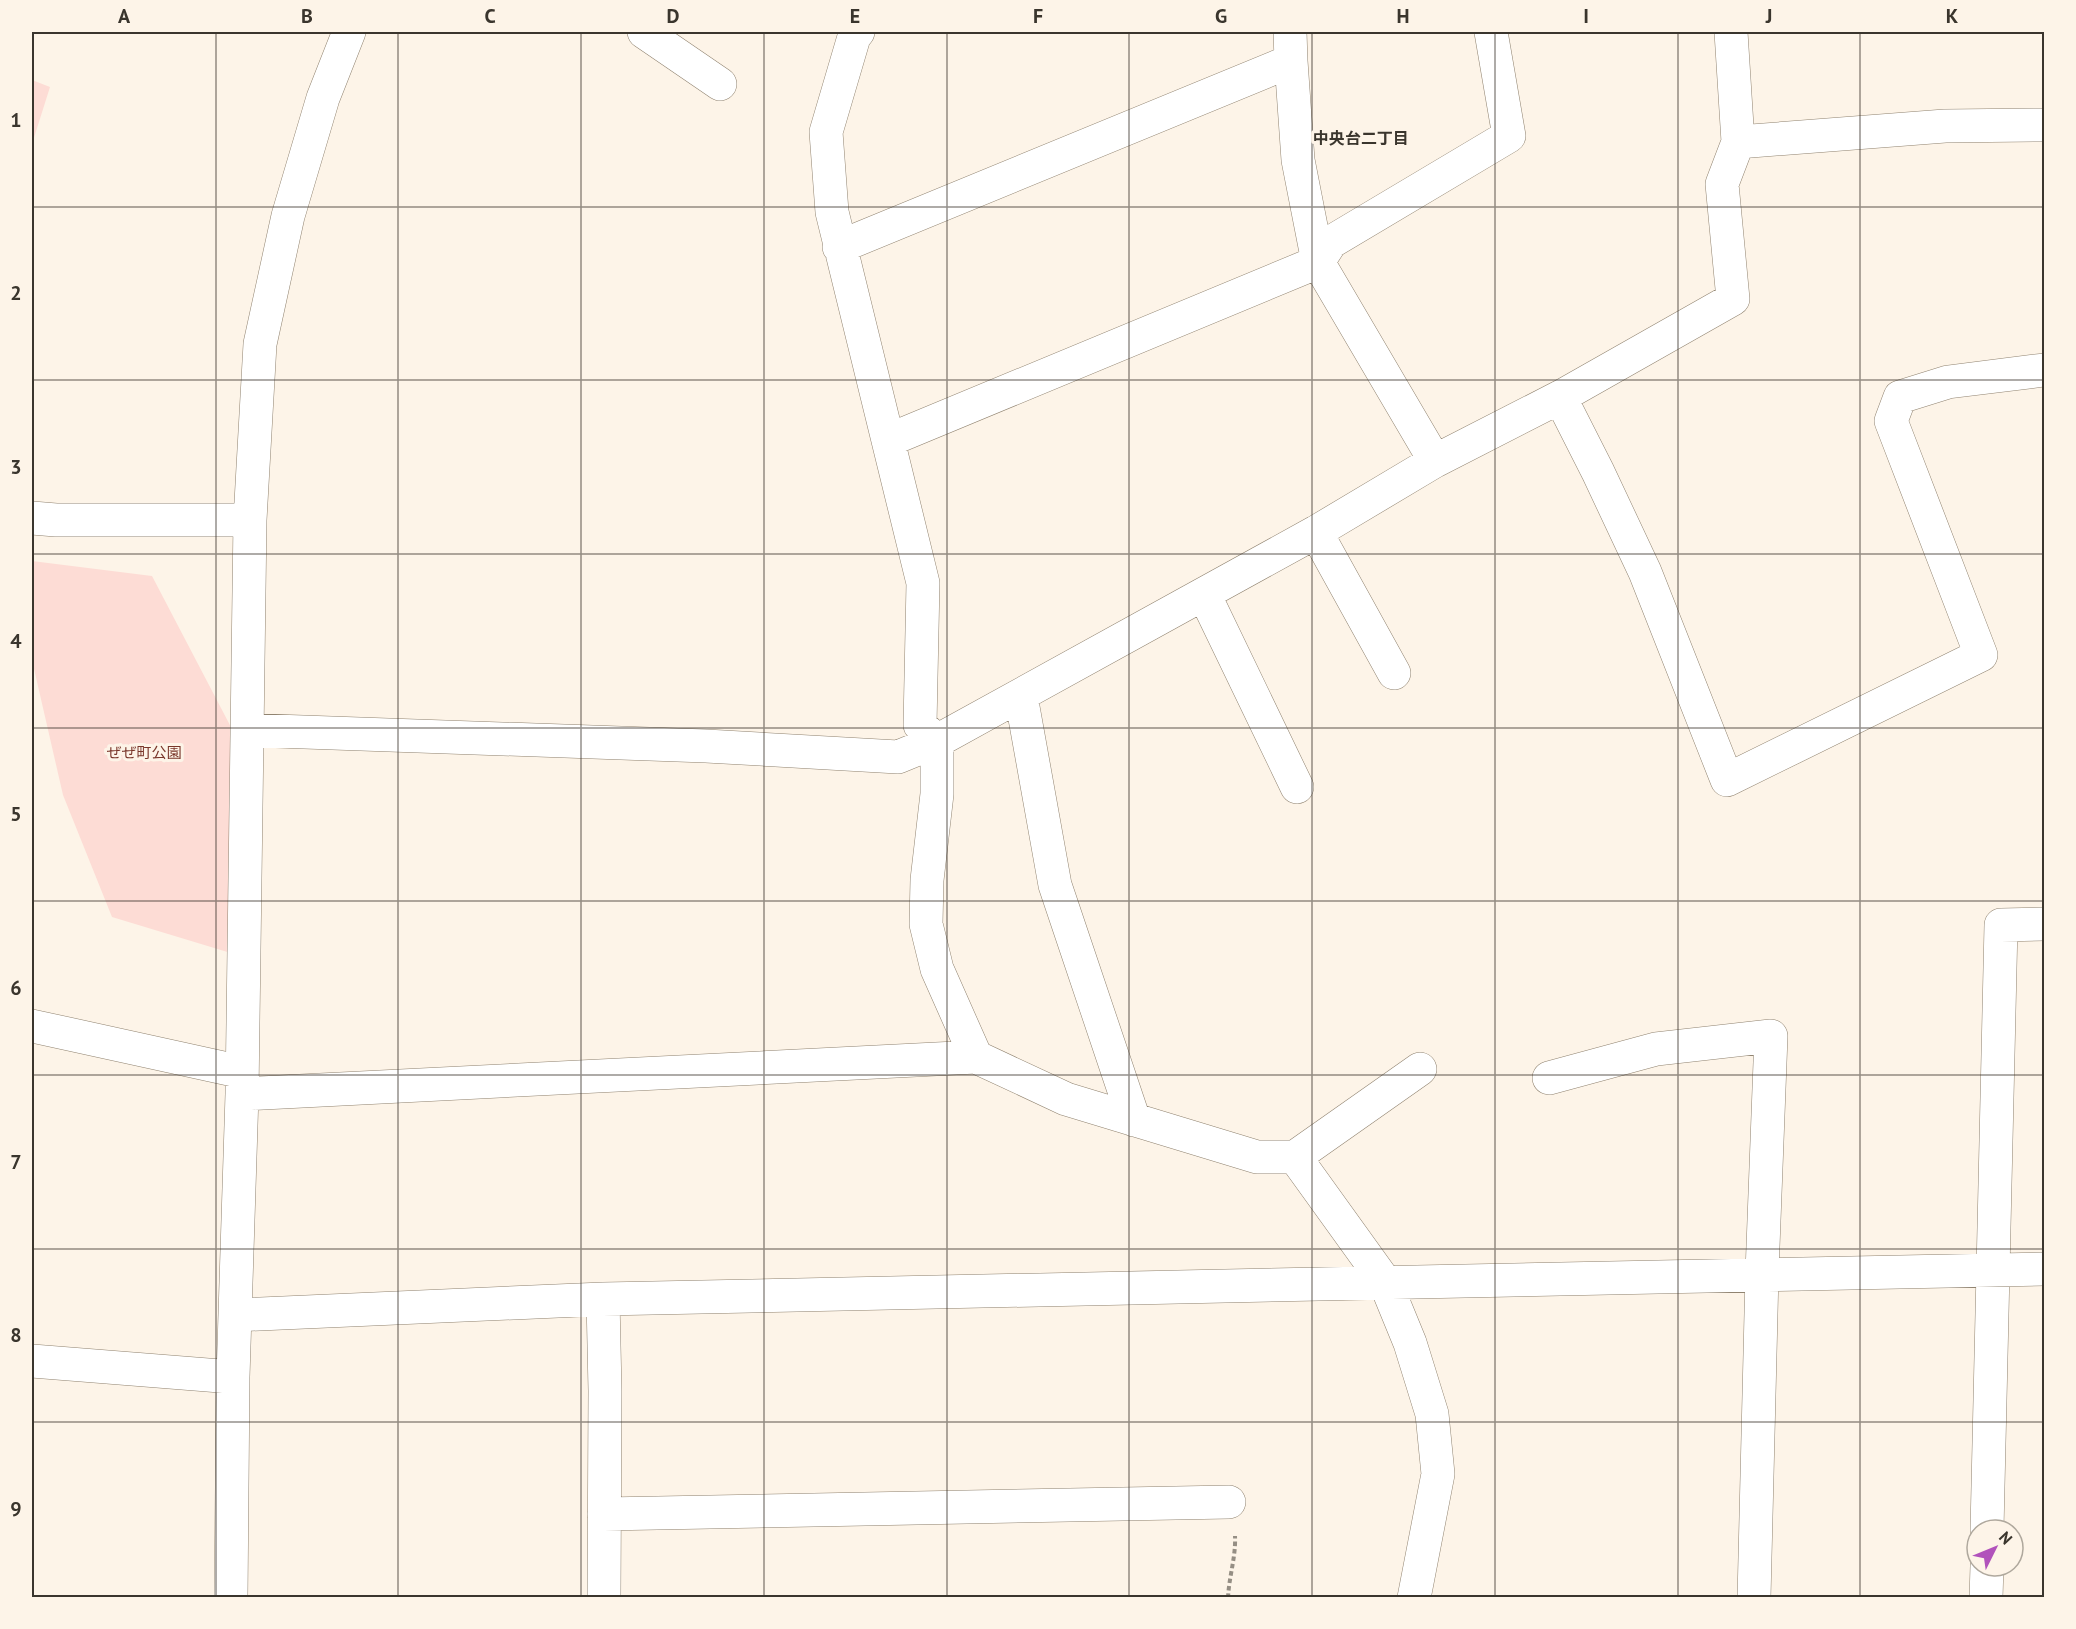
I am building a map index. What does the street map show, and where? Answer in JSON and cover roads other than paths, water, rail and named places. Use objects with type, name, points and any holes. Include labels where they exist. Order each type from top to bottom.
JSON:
[{"type":"street","points":[[231,1598],[233,1377],[242,1083],[250,520],[260,344],[288,216],[323,98],[349,32]]},
{"type":"street","points":[[644,32],[720,84]]},
{"type":"street","points":[[858,32],[854,38],[826,132],[832,212],[923,583],[920,725],[937,741],[937,794],[927,880],[926,924],[937,969],[976,1057]]},
{"type":"street","points":[[889,440],[1318,262],[1331,242],[1509,136],[1491,32]]},
{"type":"street","points":[[247,730],[706,746],[898,757],[937,741],[1316,532],[1435,461],[1560,397],[1733,299],[1722,184],[1738,142],[1731,32]]},
{"type":"street","points":[[839,247],[1291,46],[1298,160],[1318,262],[1435,461]]},
{"type":"street","points":[[1738,142],[1945,126],[2044,124]]},
{"type":"street","points":[[1560,397],[1645,572],[1727,780],[1981,655],[1891,421],[1900,397],[1948,382],[2044,370]]},
{"type":"street","points":[[32,518],[250,520]]},
{"type":"street","points":[[1316,532],[1394,672]]},
{"type":"street","points":[[1204,594],[1297,787]]},
{"type":"street","points":[[1022,696],[1055,885],[1134,1120]]},
{"type":"street","points":[[1987,1518],[2001,925],[2044,924]]},
{"type":"street","points":[[32,1026],[242,1083],[976,1057],[1066,1099],[1257,1157],[1295,1157],[1420,1069]]},
{"type":"street","points":[[1549,1078],[1656,1049],[1771,1036],[1754,1598]]},
{"type":"street","points":[[1295,1157],[1385,1282],[1410,1343],[1432,1414],[1438,1474],[1416,1596]]},
{"type":"street","points":[[236,1315],[603,1299],[2044,1269]]},
{"type":"street","points":[[603,1299],[604,1598]]},
{"type":"street","points":[[32,1361],[233,1377]]},
{"type":"street","points":[[604,1514],[1228,1502]]},
{"type":"street","points":[[1986,1598],[1987,1578]]},
{"type":"district","name":"中央台二丁目","points":[[1361,138]]},
{"type":"park label","name":"ぜぜ町公園","points":[[144,752]]}]
